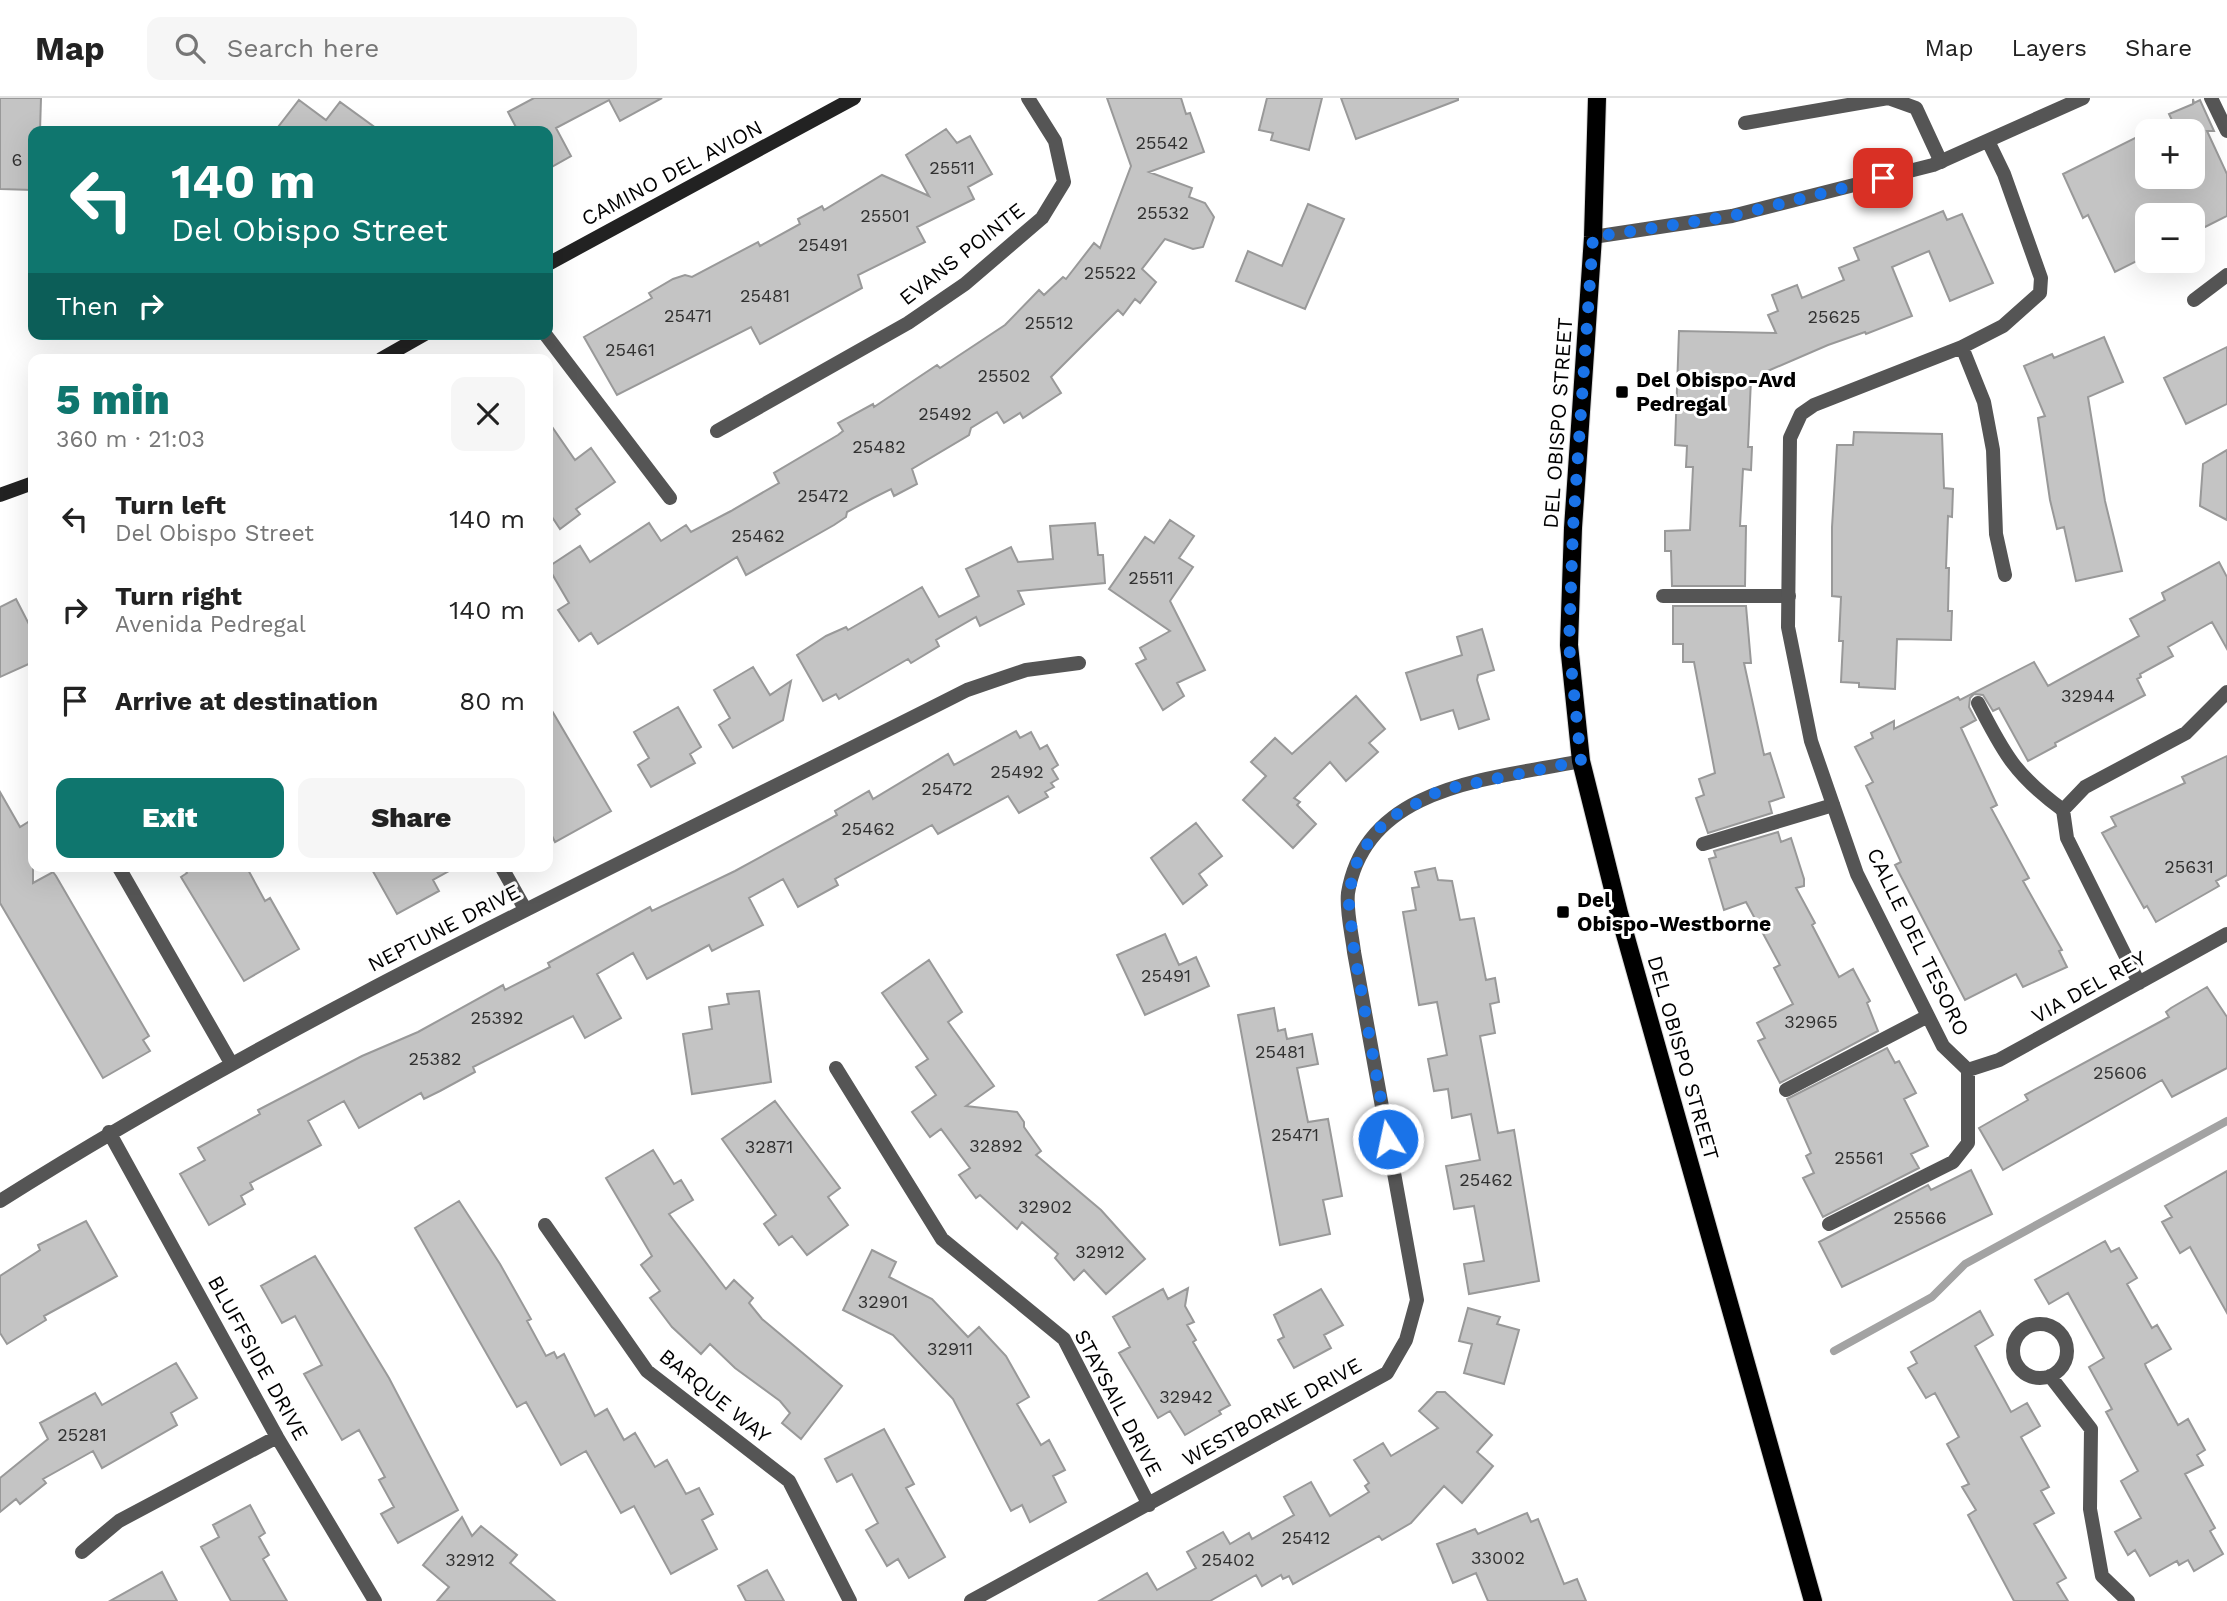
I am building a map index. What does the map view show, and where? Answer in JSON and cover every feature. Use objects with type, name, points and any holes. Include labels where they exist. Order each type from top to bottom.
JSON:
[{"type":"main road","name":"CAMINO DEL AVION","points":[[553,261],[854,98]]},
{"type":"main road","name":"DEL OBISPO STREET","points":[[1597,98],[1593,237],[1573,528],[1569,645],[1581,761],[1622,927],[1813,1601]]},
{"type":"main road","points":[[390,354],[414,340]]},
{"type":"main road","points":[[0,485],[28,484]]},
{"type":"main road","points":[[0,495],[28,484]]},
{"type":"street","name":"EVANS POINTE","points":[[717,431],[908,323],[965,284],[1042,218],[1064,182],[1055,141],[1028,98]]},
{"type":"street","points":[[1745,123],[1888,98],[1916,108],[1941,162]]},
{"type":"street","points":[[1593,237],[1732,216],[1941,162],[2083,98]]},
{"type":"street","points":[[2211,98],[2227,131]]},
{"type":"street","points":[[1988,141],[2004,174],[2040,278],[2040,293],[2003,326],[1962,347],[1984,402],[1993,450],[1997,534],[2005,575]]},
{"type":"street","points":[[2194,300],[2227,275]]},
{"type":"street","points":[[550,340],[670,498]]},
{"type":"street","name":"CALLE DEL TESORO","points":[[1962,347],[1814,405],[1801,414],[1790,438],[1788,627],[1811,741],[1857,874],[1943,1046],[1968,1070]]},
{"type":"street","points":[[1662,596],[1789,596]]},
{"type":"street","name":"NEPTUNE DRIVE","points":[[0,1201],[109,1132],[231,1063],[525,909],[967,690],[1026,670],[1079,663]]},
{"type":"street","points":[[2063,810],[2085,787],[2186,733],[2227,692]]},
{"type":"street","points":[[1978,703],[2007,760],[2031,786],[2063,810],[2067,838],[2138,983]]},
{"type":"street","name":"WESTBORNE DRIVE","points":[[971,1601],[1387,1373],[1406,1340],[1417,1300],[1354,951],[1348,895],[1359,855],[1386,820],[1441,790],[1581,761]]},
{"type":"street","points":[[1703,844],[1833,805]]},
{"type":"street","points":[[121,872],[231,1063]]},
{"type":"street","points":[[504,872],[525,909]]},
{"type":"street","name":"VIA DEL REY","points":[[1968,1070],[1999,1059],[2227,934]]},
{"type":"street","points":[[1786,1090],[1928,1016]]},
{"type":"street","name":"STAYSAIL DRIVE","points":[[836,1068],[942,1239],[1064,1339],[1149,1505]]},
{"type":"street","points":[[1829,1224],[1953,1162],[1968,1143],[1968,1070]]},
{"type":"street","name":"BLUFFSIDE DRIVE","points":[[109,1132],[277,1437],[376,1601]]},
{"type":"street","name":"BARQUE WAY","points":[[545,1226],[647,1371],[789,1481],[850,1601]]},
{"type":"street","points":[[2050,1376],[2091,1429],[2090,1510],[2102,1576],[2128,1601]]},
{"type":"street","points":[[82,1552],[119,1521],[277,1437]]},
{"type":"building","points":[[0,98],[41,98],[40,126],[28,126],[28,190],[0,189]]},
{"type":"building","points":[[534,98],[662,98],[620,121],[609,100],[556,128],[571,156],[553,166],[553,126],[515,126],[508,112]]},
{"type":"building","points":[[1107,98],[1181,98],[1186,114],[1190,113],[1204,152],[1149,172],[1192,188],[1189,197],[1205,203],[1214,217],[1203,247],[1193,249],[1165,239],[1142,269],[1156,282],[1140,303],[1135,299],[1123,315],[1118,310],[1051,377],[1061,393],[1023,418],[1020,413],[1004,423],[997,412],[971,428],[969,435],[912,469],[917,484],[894,496],[891,489],[873,498],[847,512],[846,517],[834,525],[746,575],[737,557],[598,644],[591,633],[579,641],[558,610],[569,603],[553,576],[553,564],[580,546],[590,562],[649,523],[661,541],[686,525],[691,532],[779,483],[774,473],[838,435],[843,431],[838,423],[873,404],[874,407],[937,365],[940,368],[1005,325],[1039,290],[1044,295],[1063,277],[1066,279],[1094,243],[1100,248],[1131,166]]},
{"type":"building","points":[[1267,98],[1322,98],[1309,150],[1271,140],[1273,133],[1259,130]]},
{"type":"building","points":[[1341,98],[1458,98],[1458,100],[1356,139]]},
{"type":"building","points":[[2193,99],[2194,103],[2200,100],[2214,131],[2207,131],[2227,174],[2227,216],[2205,227],[2205,203],[2135,203],[2135,262],[2115,272],[2088,215],[2083,218],[2063,174],[2135,138],[2135,189],[2205,189],[2205,119],[2171,119],[2169,114],[2193,104]]},
{"type":"building","points":[[299,100],[326,120],[340,102],[373,126],[279,126]]},
{"type":"building","points":[[946,129],[957,143],[970,136],[992,174],[968,187],[974,199],[917,227],[925,242],[858,275],[862,288],[760,344],[751,327],[617,395],[584,337],[652,298],[649,293],[673,279],[685,275],[692,277],[758,242],[760,246],[800,224],[798,219],[822,206],[824,210],[882,175],[929,196],[906,155]]},
{"type":"building","points":[[1308,204],[1344,219],[1305,309],[1236,281],[1248,251],[1282,266]]},
{"type":"building","points":[[1943,211],[1947,220],[1962,214],[1993,283],[1950,301],[1929,251],[1892,267],[1912,316],[1828,345],[1763,373],[1762,379],[1751,379],[1748,447],[1752,447],[1751,470],[1743,469],[1740,526],[1746,526],[1745,586],[1672,586],[1671,551],[1665,551],[1665,531],[1690,530],[1693,467],[1686,467],[1687,446],[1675,445],[1679,331],[1776,333],[1768,315],[1778,311],[1772,295],[1797,285],[1802,298],[1844,280],[1839,268],[1859,260],[1854,248]]},
{"type":"building","points":[[2104,337],[2123,382],[2088,397],[2105,501],[2122,571],[2076,581],[2064,527],[2057,529],[2050,500],[2038,418],[2045,416],[2024,366],[2052,354],[2054,358]]},
{"type":"building","points":[[2227,347],[2227,404],[2186,424],[2164,378]]},
{"type":"building","points":[[553,428],[575,460],[591,448],[615,482],[576,509],[580,514],[560,529],[553,518]]},
{"type":"building","points":[[1854,432],[1942,434],[1944,488],[1953,489],[1952,517],[1948,516],[1946,568],[1949,568],[1948,611],[1952,611],[1951,640],[1897,639],[1895,689],[1859,687],[1859,683],[1841,682],[1841,597],[1832,596],[1832,527],[1837,445],[1853,445]]},
{"type":"building","points":[[2227,450],[2227,520],[2200,506],[2203,464]]},
{"type":"building","points":[[1170,520],[1194,536],[1179,558],[1193,567],[1170,601],[1205,670],[1177,683],[1184,696],[1163,710],[1136,664],[1146,659],[1140,648],[1170,631],[1109,589],[1145,537],[1154,543]]},
{"type":"building","points":[[1095,523],[1098,555],[1103,555],[1105,583],[1018,591],[1024,604],[980,626],[976,617],[936,640],[939,646],[911,663],[908,659],[839,699],[836,694],[823,701],[797,655],[826,636],[846,627],[848,630],[922,587],[939,617],[979,596],[966,569],[1011,547],[1018,562],[1053,559],[1050,526]]},
{"type":"building","points":[[2219,562],[2227,577],[2227,649],[2212,622],[2168,647],[2173,656],[2140,674],[2141,677],[2137,679],[2145,695],[2055,743],[2056,746],[2028,761],[1999,708],[1993,711],[1983,695],[1974,694],[1970,698],[1969,707],[1976,720],[1961,728],[1997,805],[1991,808],[2029,878],[2023,881],[2062,950],[2059,951],[2067,967],[2023,987],[2016,974],[1965,1000],[1895,865],[1901,862],[1866,786],[1873,782],[1855,747],[1873,738],[1871,733],[1894,721],[1894,729],[1958,697],[1960,700],[2034,662],[2048,686],[2139,636],[2130,619],[2165,600],[2162,593]]},
{"type":"building","points":[[16,599],[28,622],[28,664],[0,677],[0,607]]},
{"type":"building","points":[[1673,606],[1746,606],[1751,663],[1744,663],[1764,755],[1770,753],[1784,797],[1769,802],[1772,813],[1708,833],[1696,798],[1704,795],[1699,779],[1715,773],[1694,662],[1683,662],[1683,644],[1673,644]]},
{"type":"building","points":[[1482,629],[1494,670],[1478,675],[1477,680],[1489,719],[1459,729],[1453,710],[1421,720],[1406,673],[1462,655],[1457,637]]},
{"type":"building","points":[[753,667],[770,695],[791,681],[783,720],[733,748],[719,725],[730,718],[714,690]]},
{"type":"building","points":[[1356,696],[1385,729],[1369,743],[1378,752],[1346,781],[1330,762],[1294,798],[1300,802],[1297,805],[1316,824],[1293,848],[1243,800],[1266,776],[1251,762],[1275,738],[1292,754]]},
{"type":"building","points":[[678,707],[701,747],[690,754],[695,763],[651,787],[638,765],[649,758],[634,732]]},
{"type":"building","points":[[553,712],[611,811],[555,842],[553,838]]},
{"type":"building","points":[[1016,731],[1020,738],[1031,732],[1040,749],[1047,745],[1058,765],[1052,769],[1058,779],[1051,783],[1054,787],[1045,792],[1048,797],[1019,813],[1008,796],[938,834],[932,825],[835,879],[838,885],[798,907],[783,879],[749,898],[763,925],[712,951],[709,945],[647,979],[633,953],[597,974],[621,1018],[585,1038],[573,1016],[473,1067],[475,1072],[440,1091],[424,1099],[421,1093],[359,1128],[344,1101],[308,1121],[321,1145],[250,1183],[253,1189],[241,1196],[245,1204],[209,1225],[180,1174],[205,1160],[198,1148],[260,1114],[258,1110],[362,1056],[418,1032],[503,985],[505,990],[550,967],[548,963],[650,907],[652,911],[735,871],[837,815],[835,811],[869,791],[873,799],[948,754],[954,765]]},
{"type":"building","points":[[2227,756],[2227,875],[2216,881],[2219,886],[2156,922],[2147,906],[2144,908],[2102,833],[2116,826],[2111,817],[2185,783],[2182,777]]},
{"type":"building","points":[[0,792],[20,827],[28,822],[28,872],[33,872],[33,883],[53,872],[56,876],[149,1036],[143,1040],[150,1051],[103,1078],[0,903]]},
{"type":"building","points":[[1196,823],[1222,856],[1199,874],[1207,885],[1183,904],[1151,858]]},
{"type":"building","points":[[1778,832],[1781,842],[1791,838],[1804,879],[1804,886],[1796,888],[1815,923],[1812,925],[1839,977],[1853,969],[1870,1001],[1867,1003],[1878,1031],[1780,1083],[1758,1041],[1765,1038],[1757,1023],[1793,1004],[1774,968],[1780,965],[1746,902],[1724,910],[1709,859],[1716,857],[1714,851]]},
{"type":"building","points":[[1435,868],[1438,880],[1452,881],[1460,920],[1474,918],[1486,980],[1495,978],[1499,1002],[1490,1004],[1495,1033],[1480,1036],[1498,1133],[1514,1130],[1539,1281],[1469,1294],[1464,1264],[1484,1261],[1474,1206],[1454,1209],[1446,1166],[1480,1160],[1471,1114],[1452,1118],[1448,1089],[1434,1091],[1428,1059],[1447,1055],[1437,1002],[1419,1005],[1403,912],[1416,910],[1412,888],[1419,887],[1415,872]]},
{"type":"building","points":[[249,872],[265,901],[270,898],[299,949],[244,981],[181,877],[187,873]]},
{"type":"building","points":[[373,872],[447,872],[433,880],[439,891],[397,914]]},
{"type":"building","points":[[1165,934],[1179,965],[1196,957],[1209,986],[1145,1015],[1117,955]]},
{"type":"building","points":[[929,960],[962,1012],[948,1022],[994,1086],[966,1106],[1017,1112],[1041,1151],[1036,1155],[1101,1210],[1145,1259],[1106,1294],[1084,1270],[1074,1280],[1055,1258],[1058,1254],[1022,1222],[1017,1229],[980,1195],[976,1198],[959,1175],[970,1168],[941,1129],[930,1137],[912,1112],[936,1095],[916,1067],[928,1059],[882,993]]},
{"type":"building","points":[[2207,987],[2227,1017],[2227,1068],[2172,1097],[2162,1080],[2003,1170],[1979,1128],[2028,1100],[2025,1095],[2169,1017],[2166,1012],[2171,1008]]},
{"type":"building","points":[[759,991],[771,1082],[692,1094],[683,1034],[712,1029],[709,1007],[729,1004],[727,994]]},
{"type":"building","points":[[1274,1008],[1278,1031],[1285,1029],[1287,1039],[1312,1034],[1318,1064],[1297,1068],[1308,1122],[1328,1119],[1342,1196],[1323,1200],[1330,1234],[1280,1245],[1238,1015]]},
{"type":"building","points":[[1887,1048],[1895,1063],[1899,1061],[1916,1093],[1904,1099],[1928,1146],[1911,1154],[1919,1168],[1823,1217],[1803,1178],[1814,1173],[1806,1156],[1811,1153],[1787,1099]]},
{"type":"building","points":[[775,1101],[840,1188],[828,1197],[848,1225],[807,1255],[792,1236],[779,1245],[764,1224],[776,1215],[722,1139]]},
{"type":"building","points":[[653,1150],[674,1184],[681,1180],[693,1200],[669,1214],[726,1289],[734,1280],[753,1298],[749,1303],[762,1319],[842,1386],[801,1439],[782,1423],[790,1413],[780,1401],[735,1368],[710,1344],[701,1354],[672,1327],[650,1298],[660,1291],[641,1265],[652,1256],[606,1178]]},
{"type":"building","points":[[1971,1170],[1992,1214],[1842,1287],[1819,1242],[1928,1185],[1931,1190]]},
{"type":"building","points":[[2227,1171],[2227,1313],[2190,1247],[2180,1253],[2162,1222],[2172,1217],[2165,1206]]},
{"type":"building","points":[[459,1201],[500,1264],[531,1319],[527,1321],[546,1356],[554,1352],[557,1358],[564,1354],[595,1416],[607,1409],[624,1440],[635,1433],[655,1467],[667,1460],[686,1494],[699,1488],[713,1514],[702,1520],[717,1549],[671,1574],[634,1506],[621,1513],[586,1451],[561,1465],[526,1402],[517,1407],[415,1228]]},
{"type":"building","points":[[86,1221],[117,1276],[44,1316],[46,1320],[7,1344],[0,1333],[0,1276],[40,1250],[38,1245]]},
{"type":"building","points":[[2105,1241],[2111,1252],[2119,1248],[2137,1278],[2127,1284],[2152,1328],[2157,1325],[2171,1349],[2145,1364],[2146,1367],[2178,1425],[2188,1419],[2205,1450],[2197,1455],[2203,1465],[2185,1474],[2215,1528],[2210,1531],[2223,1554],[2194,1571],[2188,1560],[2179,1565],[2177,1561],[2150,1576],[2135,1550],[2128,1555],[2115,1532],[2141,1518],[2121,1481],[2138,1471],[2106,1412],[2112,1409],[2089,1367],[2104,1358],[2068,1293],[2049,1304],[2035,1280]]},
{"type":"building","points":[[872,1250],[896,1262],[889,1277],[932,1299],[968,1337],[979,1327],[1006,1356],[1029,1397],[1017,1404],[1041,1445],[1049,1440],[1065,1470],[1053,1476],[1066,1502],[1030,1522],[1022,1505],[1011,1511],[953,1399],[893,1335],[843,1310]]},
{"type":"building","points":[[315,1256],[389,1378],[458,1510],[398,1543],[381,1514],[394,1507],[379,1480],[385,1477],[359,1430],[342,1440],[304,1374],[322,1365],[295,1316],[282,1323],[261,1286]]},
{"type":"building","points":[[1188,1288],[1185,1306],[1194,1322],[1187,1325],[1196,1340],[1193,1342],[1230,1405],[1219,1411],[1221,1414],[1185,1435],[1170,1411],[1158,1418],[1119,1353],[1130,1347],[1113,1317],[1163,1289],[1168,1299]]},
{"type":"building","points":[[1321,1289],[1343,1325],[1324,1335],[1331,1348],[1294,1368],[1278,1340],[1284,1337],[1274,1315]]},
{"type":"building","points":[[1468,1308],[1500,1317],[1497,1324],[1519,1330],[1504,1384],[1464,1373],[1472,1344],[1459,1341]]},
{"type":"building","points":[[1980,1311],[1993,1335],[1975,1346],[2011,1412],[2027,1403],[2040,1426],[2021,1437],[2049,1487],[2041,1491],[2054,1513],[2034,1524],[2066,1578],[2057,1583],[2068,1601],[2014,1601],[1968,1515],[1976,1510],[1962,1487],[1969,1484],[1947,1444],[1959,1437],[1935,1393],[1926,1398],[1908,1368],[1917,1363],[1911,1352]]},
{"type":"building","points":[[176,1363],[197,1398],[171,1413],[177,1425],[102,1468],[93,1451],[43,1479],[46,1483],[20,1504],[16,1499],[0,1512],[0,1478],[48,1439],[40,1423],[95,1393],[102,1405]]},
{"type":"building","points":[[1437,1392],[1445,1392],[1492,1435],[1477,1452],[1493,1466],[1462,1503],[1444,1486],[1411,1523],[1382,1540],[1379,1536],[1293,1584],[1289,1576],[1283,1579],[1281,1575],[1262,1586],[1256,1575],[1210,1601],[1099,1601],[1147,1573],[1157,1590],[1196,1568],[1187,1552],[1223,1532],[1230,1544],[1249,1533],[1252,1539],[1294,1515],[1284,1497],[1311,1482],[1330,1516],[1369,1492],[1365,1486],[1369,1483],[1354,1460],[1383,1443],[1391,1456],[1438,1428],[1419,1411]]},
{"type":"building","points":[[884,1429],[914,1484],[906,1488],[945,1557],[909,1578],[898,1559],[887,1566],[866,1530],[878,1523],[852,1474],[837,1482],[825,1459]]},
{"type":"building","points":[[250,1505],[265,1533],[259,1537],[269,1555],[263,1559],[287,1601],[231,1601],[201,1547],[219,1537],[213,1525]]},
{"type":"building","points":[[1527,1513],[1531,1522],[1538,1519],[1564,1584],[1577,1579],[1586,1601],[1488,1601],[1476,1573],[1453,1583],[1437,1544],[1475,1529],[1478,1534]]},
{"type":"building","points":[[462,1517],[472,1536],[481,1526],[517,1555],[510,1563],[555,1601],[437,1601],[449,1587],[423,1565]]},
{"type":"building","points":[[767,1570],[784,1601],[746,1601],[738,1586]]},
{"type":"building","points":[[162,1572],[177,1601],[110,1601]]},
{"type":"waterway","points":[[1834,1351],[1932,1297],[1965,1264],[2227,1121]]},
{"type":"place","name":"Del Obispo-Avd Pedregal","points":[[1622,392]]},
{"type":"place","name":"Del Obispo-Westborne","points":[[1563,912]]},
{"type":"route","points":[[1388,1139],[1354,951],[1348,895],[1359,855],[1386,820],[1441,790],[1581,761],[1569,645],[1573,528],[1593,237],[1732,216],[1883,178]]}]
